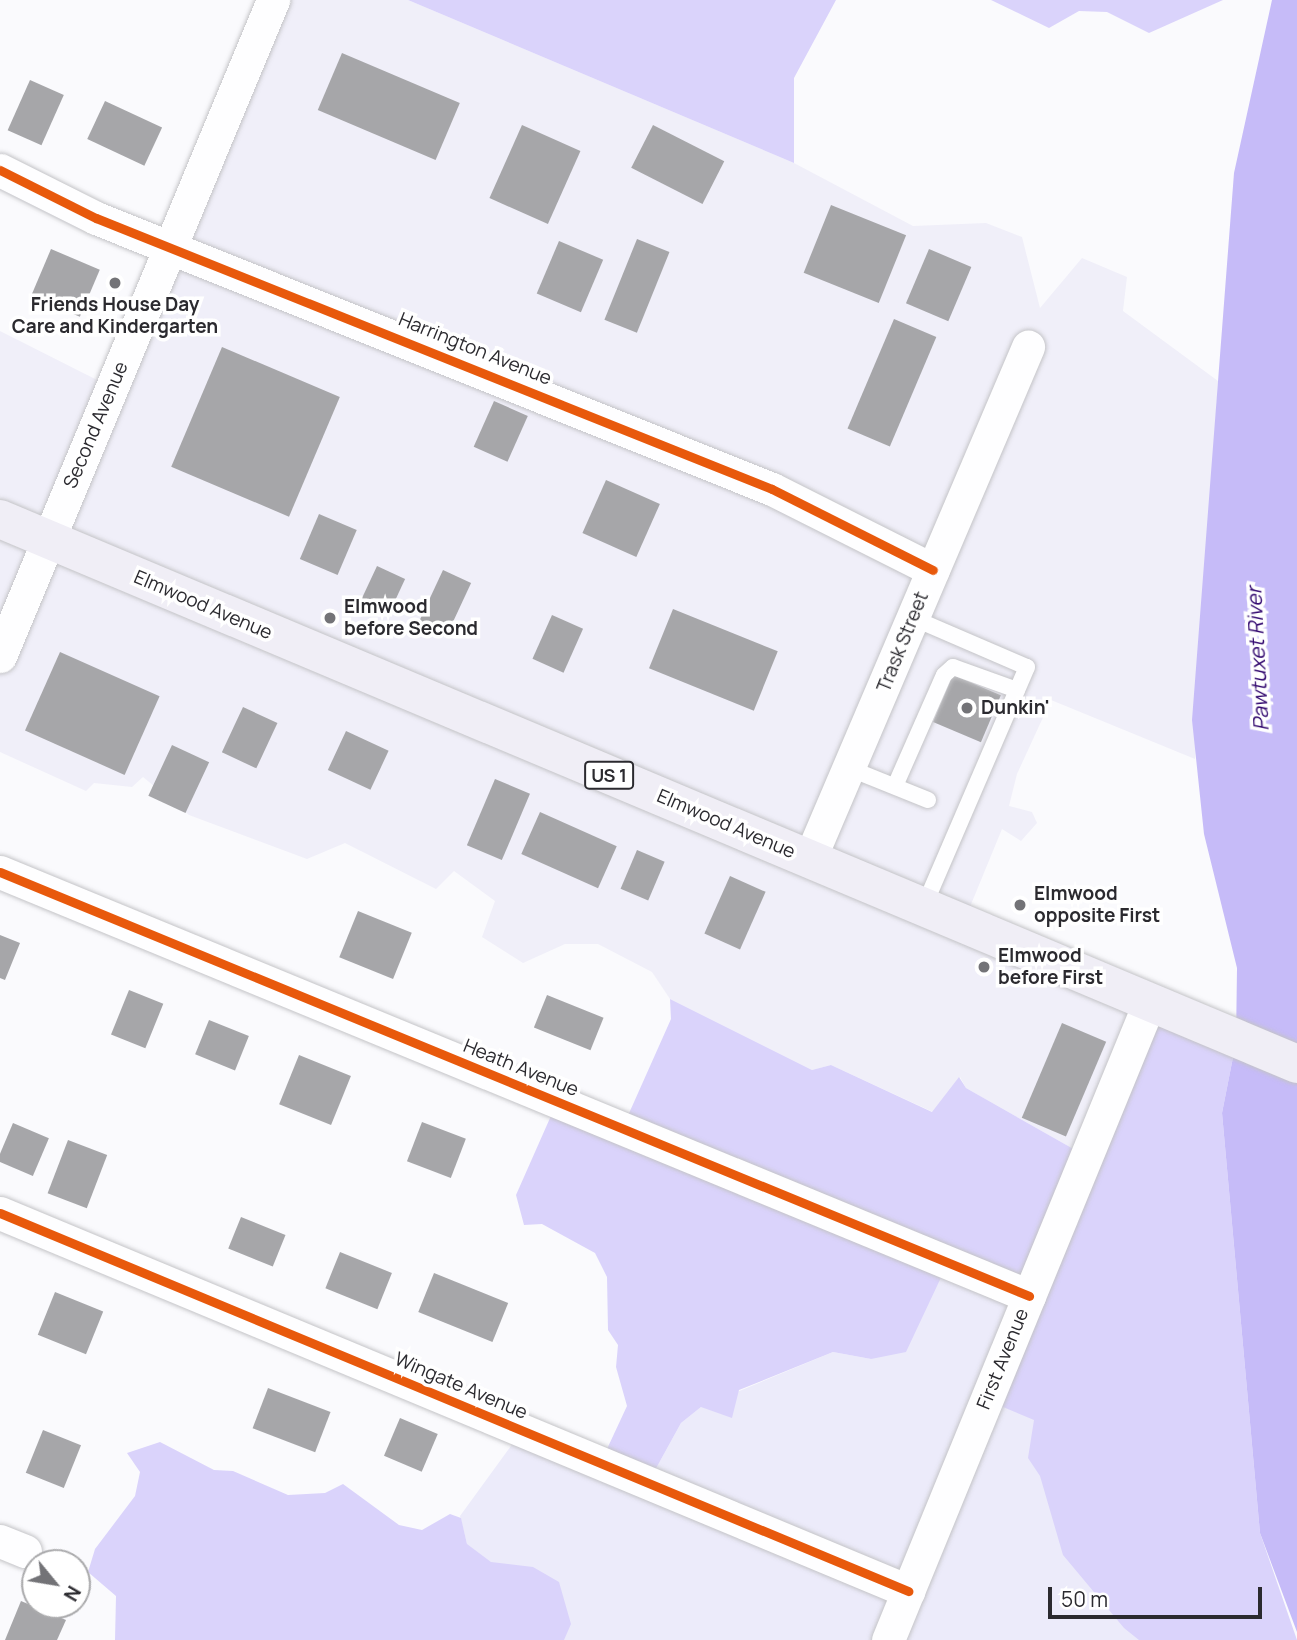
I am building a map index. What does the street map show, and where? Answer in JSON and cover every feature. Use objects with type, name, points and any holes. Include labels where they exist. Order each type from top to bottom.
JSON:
[{"type":"main road","name":"Elmwood Avenue","points":[[0,519],[1297,1064]]},
{"type":"street","name":"Second Avenue","points":[[0,656],[273,0]]},
{"type":"street","name":"Harrington Avenue","points":[[0,170],[170,247],[646,436],[933,570]]},
{"type":"street","name":"Trask Street","points":[[810,859],[851,769],[1028,346]]},
{"type":"street","name":"Heath Avenue","points":[[0,872],[1029,1296]]},
{"type":"street","name":"First Avenue","points":[[888,1640],[1150,1000]]},
{"type":"street","name":"Wingate Avenue","points":[[0,1213],[908,1591]]},
{"type":"lane","points":[[913,618],[1027,667],[924,906]]},
{"type":"lane","points":[[895,786],[944,674],[953,667],[1017,690]]},
{"type":"lane","points":[[851,769],[928,800]]},
{"type":"shaded area","points":[[273,0],[408,0],[794,163],[913,226],[986,223],[1022,237],[1040,308],[1082,258],[1127,277],[1123,311],[1218,381],[1195,759],[1051,700],[1017,774],[1009,806],[1032,812],[1037,823],[1021,841],[1002,829],[965,919],[1138,995],[1077,1151],[966,1088],[960,1077],[933,1112],[831,1065],[812,1070],[670,999],[652,972],[598,944],[565,944],[523,963],[482,937],[495,901],[454,871],[436,889],[345,843],[307,859],[189,815],[143,777],[132,787],[94,783],[86,791],[0,752],[0,331],[105,384]]},
{"type":"shaded area","points":[[408,0],[836,0],[794,78],[794,163]]},
{"type":"shaded area","points":[[991,0],[1223,0],[1149,33],[1107,12],[1079,11],[1049,28]]},
{"type":"shaded area","points":[[670,999],[812,1070],[831,1065],[932,1112],[959,1077],[966,1088],[1077,1151],[1147,1002],[1236,1042],[1222,1113],[1260,1533],[1297,1640],[1139,1640],[1124,1628],[1063,1555],[1040,1476],[1028,1458],[1034,1420],[979,1397],[1014,1303],[945,1269],[906,1352],[871,1359],[833,1352],[739,1390],[732,1418],[701,1407],[681,1423],[648,1483],[600,1464],[627,1406],[616,1367],[618,1345],[608,1330],[607,1277],[595,1253],[542,1224],[524,1225],[516,1195],[554,1109],[622,1129],[671,1019]]},
{"type":"shaded area","points":[[945,1269],[1210,1422],[1295,1640],[435,1640],[467,1544],[460,1516],[519,1435],[648,1483],[681,1423],[701,1407],[833,1352],[871,1359]]},
{"type":"shaded area","points":[[160,1442],[214,1470],[233,1471],[288,1495],[325,1493],[343,1484],[399,1525],[422,1530],[450,1514],[461,1518],[467,1544],[491,1562],[533,1567],[559,1582],[571,1624],[564,1640],[115,1640],[116,1596],[91,1575],[91,1562],[95,1549],[135,1496],[140,1472],[127,1453]]},
{"type":"water","name":"Pawtuxet River","points":[[1272,0],[1297,0],[1297,1632],[1260,1533],[1222,1113],[1236,1042],[1237,968],[1204,834],[1192,720],[1234,173]]},
{"type":"building","points":[[342,53],[460,103],[436,160],[318,110]]},
{"type":"building","points":[[30,80],[64,95],[41,145],[8,130]]},
{"type":"building","points":[[105,101],[162,128],[144,166],[87,139]]},
{"type":"building","points":[[522,125],[580,151],[548,224],[489,198]]},
{"type":"building","points":[[653,125],[724,161],[702,204],[631,168]]},
{"type":"building","points":[[831,205],[906,235],[879,303],[804,273]]},
{"type":"building","points":[[637,239],[669,252],[637,333],[604,320]]},
{"type":"building","points":[[559,241],[603,260],[581,312],[537,293]]},
{"type":"building","points":[[51,249],[100,270],[80,317],[31,296]]},
{"type":"building","points":[[929,249],[971,267],[948,321],[906,303]]},
{"type":"building","points":[[894,319],[936,337],[890,447],[848,429]]},
{"type":"building","points":[[222,347],[340,397],[289,517],[171,467]]},
{"type":"building","points":[[494,401],[528,416],[507,462],[474,447]]},
{"type":"building","points":[[606,480],[660,504],[636,557],[582,533]]},
{"type":"building","points":[[319,514],[357,530],[338,575],[300,559]]},
{"type":"building","points":[[377,566],[405,579],[389,614],[361,601]]},
{"type":"building","points":[[443,570],[471,583],[446,637],[418,624]]},
{"type":"building","points":[[673,609],[778,651],[754,711],[649,668]]},
{"type":"building","points":[[552,615],[583,629],[564,673],[532,659]]},
{"type":"building","points":[[60,652],[160,696],[125,775],[25,731]]},
{"type":"building","name":"Dunkin'","points":[[953,675],[1001,695],[981,742],[933,722]]},
{"type":"building","points":[[243,707],[277,723],[256,768],[222,752]]},
{"type":"building","points":[[346,731],[389,751],[370,790],[328,770]]},
{"type":"building","points":[[172,745],[209,762],[185,813],[148,796]]},
{"type":"building","points":[[495,779],[530,794],[502,860],[467,845]]},
{"type":"building","points":[[540,812],[617,846],[598,888],[521,854]]},
{"type":"building","points":[[637,850],[665,862],[648,900],[621,889]]},
{"type":"building","points":[[730,876],[766,892],[740,949],[704,934]]},
{"type":"building","points":[[358,911],[412,933],[393,979],[339,957]]},
{"type":"building","points":[[0,935],[20,943],[5,980],[0,978]]},
{"type":"building","points":[[129,990],[163,1004],[145,1048],[111,1035]]},
{"type":"building","points":[[547,995],[604,1018],[590,1050],[534,1027]]},
{"type":"building","points":[[209,1020],[249,1036],[235,1070],[195,1054]]},
{"type":"building","points":[[1062,1023],[1106,1042],[1066,1137],[1022,1118]]},
{"type":"building","points":[[299,1055],[351,1076],[331,1125],[279,1104]]},
{"type":"building","points":[[422,1122],[466,1139],[451,1178],[407,1161]]},
{"type":"building","points":[[13,1123],[49,1138],[33,1176],[0,1162],[0,1154]]},
{"type":"building","points":[[68,1140],[107,1155],[87,1208],[48,1193]]},
{"type":"building","points":[[241,1217],[286,1235],[273,1267],[228,1249]]},
{"type":"building","points":[[340,1252],[392,1273],[377,1309],[325,1288]]},
{"type":"building","points":[[434,1273],[508,1303],[492,1342],[418,1312]]},
{"type":"building","points":[[55,1292],[103,1311],[86,1354],[38,1335]]},
{"type":"building","points":[[268,1388],[331,1412],[315,1452],[253,1428]]},
{"type":"building","points":[[400,1418],[438,1434],[422,1472],[384,1456]]},
{"type":"building","points":[[43,1430],[81,1445],[64,1488],[26,1473]]},
{"type":"building","points":[[21,1601],[21,1619],[66,1620],[57,1640],[5,1640]]},
{"type":"cycle path","points":[[0,170],[96,218],[772,489],[933,570]]},
{"type":"cycle path","points":[[0,872],[1029,1296]]},
{"type":"cycle path","points":[[0,1213],[908,1591]]},
{"type":"place","name":"Friends House Day Care and Kindergarten","points":[[115,283]]},
{"type":"place","name":"Elmwood before Second","points":[[330,618]]},
{"type":"place","name":"Dunkin'","points":[[967,708]]},
{"type":"place","name":"Elmwood opposite First","points":[[1020,905]]},
{"type":"place","name":"Elmwood before First","points":[[984,967]]}]
